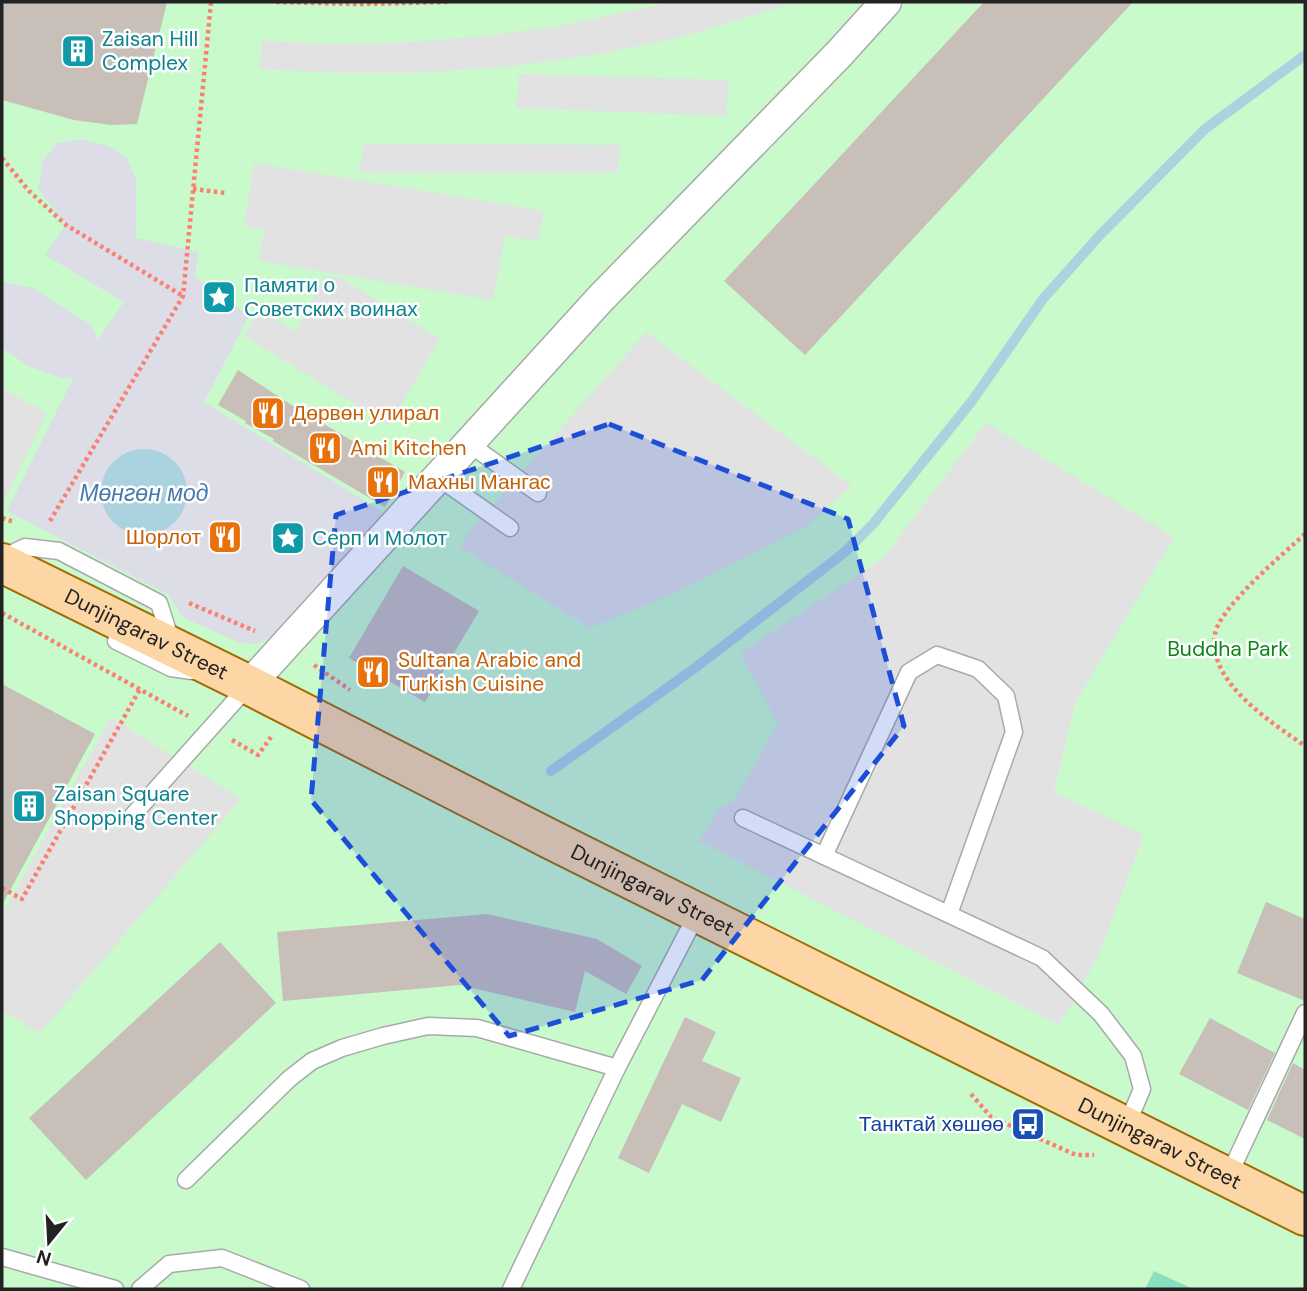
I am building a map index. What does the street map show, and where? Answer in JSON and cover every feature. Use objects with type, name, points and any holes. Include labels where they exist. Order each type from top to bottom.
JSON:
[{"type":"main road","name":"Dunjingarav Street","points":[[2,561],[550,839],[1305,1216]]},
{"type":"street","points":[[239,680],[286,645],[601,298],[839,54],[886,2]]},
{"type":"lane","points":[[468,443],[538,493]]},
{"type":"lane","points":[[439,478],[510,528]]},
{"type":"lane","points":[[98,632],[171,668],[239,680],[133,815]]},
{"type":"lane","points":[[824,856],[909,672],[937,655],[978,669],[1006,696],[1014,732],[948,914]]},
{"type":"lane","points":[[743,818],[1042,958],[1101,1014],[1133,1056],[1142,1090],[1126,1127]]},
{"type":"lane","points":[[511,1289],[617,1068],[698,912]]},
{"type":"lane","points":[[1228,1177],[1305,1013]]},
{"type":"lane","points":[[186,1180],[289,1079],[312,1061],[342,1048],[383,1036],[428,1026],[477,1028],[617,1068]]},
{"type":"lane","points":[[2,1257],[115,1289]]},
{"type":"lane","points":[[140,1289],[170,1264],[222,1258],[301,1289]]},
{"type":"path","points":[[50,522],[183,296],[211,2]]},
{"type":"path","points":[[276,2],[448,2]]},
{"type":"path","points":[[2,158],[29,191],[66,225],[183,296]]},
{"type":"path","points":[[193,189],[226,193]]},
{"type":"path","points":[[2,518],[9,522],[18,522]]},
{"type":"path","points":[[39,522],[50,522],[61,527]]},
{"type":"path","points":[[1305,534],[1230,607],[1215,632],[1216,655],[1228,681],[1254,707],[1305,746]]},
{"type":"path","points":[[184,594],[190,605],[286,645],[353,692]]},
{"type":"path","points":[[2,888],[22,899],[140,689]]},
{"type":"highlighted area","points":[[609,424],[848,519],[904,726],[702,980],[509,1036],[311,800],[336,515]]},
{"type":"green space","name":"Buddha Park","points":[[2,2],[1305,2],[1305,1289],[2,1289]]},
{"type":"green space","points":[[1154,1271],[1193,1289],[1145,1289]]},
{"type":"shaded area","points":[[672,2],[798,2],[678,38],[599,54],[516,66],[414,73],[260,69],[262,41],[336,44],[413,42],[486,36],[560,26]]},
{"type":"shaded area","points":[[519,74],[729,80],[726,116],[516,108]]},
{"type":"shaded area","points":[[81,139],[109,146],[127,158],[136,180],[136,238],[198,252],[195,277],[249,316],[204,402],[383,512],[287,624],[272,637],[257,644],[240,643],[182,617],[169,595],[7,511],[73,378],[62,378],[28,366],[2,348],[2,285],[4,282],[33,288],[91,325],[98,340],[124,302],[45,255],[66,225],[38,189],[43,161],[57,143]]},
{"type":"shaded area","points":[[364,144],[621,145],[617,173],[359,173]]},
{"type":"shaded area","points":[[254,163],[544,211],[538,241],[505,236],[493,300],[259,261],[264,230],[244,226]]},
{"type":"shaded area","points":[[325,276],[341,278],[440,339],[389,425],[244,336],[259,311],[296,332]]},
{"type":"shaded area","points":[[646,332],[852,486],[805,527],[668,596],[590,628],[460,547],[469,532]]},
{"type":"shaded area","points":[[2,389],[47,412],[2,505]]},
{"type":"shaded area","points":[[986,423],[1174,537],[1075,703],[1054,792],[1144,835],[1098,957],[1059,1025],[699,841],[719,809],[734,801],[778,724],[740,653],[883,558]]},
{"type":"shaded area","points":[[111,717],[241,799],[40,1033],[2,1011],[2,907],[5,909]]},
{"type":"water","name":"Мөнгөн мод","points":[[136,449],[152,449],[175,461],[184,475],[187,492],[184,509],[175,523],[152,535],[136,535],[120,528],[108,516],[101,500],[101,484],[108,468],[120,456]]},
{"type":"building","name":"Zaisan Hill Complex","points":[[2,2],[167,2],[137,124],[111,125],[74,120],[2,100]]},
{"type":"building","points":[[984,2],[1133,2],[805,355],[724,281]]},
{"type":"building","points":[[238,370],[405,472],[385,507],[218,405]]},
{"type":"building","points":[[403,566],[479,611],[425,702],[349,658]]},
{"type":"building","name":"Zaisan Square Shopping Center","points":[[2,684],[95,734],[2,905]]},
{"type":"building","points":[[1266,902],[1305,919],[1305,1001],[1237,973]]},
{"type":"building","points":[[487,914],[597,939],[642,966],[626,994],[585,971],[575,1012],[460,985],[283,1001],[277,932]]},
{"type":"building","points":[[220,942],[276,1003],[86,1180],[29,1118]]},
{"type":"building","points":[[685,1017],[716,1032],[702,1061],[741,1078],[721,1122],[682,1104],[649,1173],[618,1158]]},
{"type":"building","points":[[1210,1018],[1275,1053],[1248,1110],[1179,1074]]},
{"type":"building","points":[[1293,1063],[1305,1070],[1305,1139],[1267,1120]]},
{"type":"waterway","points":[[551,771],[695,668],[845,552],[873,524],[972,401],[1043,299],[1100,235],[1205,129],[1305,55]]},
{"type":"place","name":"Zaisan Hill Complex","points":[[78,51]]},
{"type":"place","name":"Памяти о Советских воинах","points":[[219,297]]},
{"type":"place","name":"Дөрвөн улирал","points":[[268,413]]},
{"type":"place","name":"Ami Kitchen","points":[[325,448]]},
{"type":"place","name":"Махны Мангас","points":[[383,482]]},
{"type":"place","name":"Шорлот","points":[[225,537]]},
{"type":"place","name":"Серп и Молот","points":[[288,538]]},
{"type":"place","name":"Sultana Arabic and Turkish Cuisine","points":[[373,672]]},
{"type":"place","name":"Zaisan Square Shopping Center","points":[[29,806]]},
{"type":"place","name":"Танктай хөшөө","points":[[1028,1124]]}]
